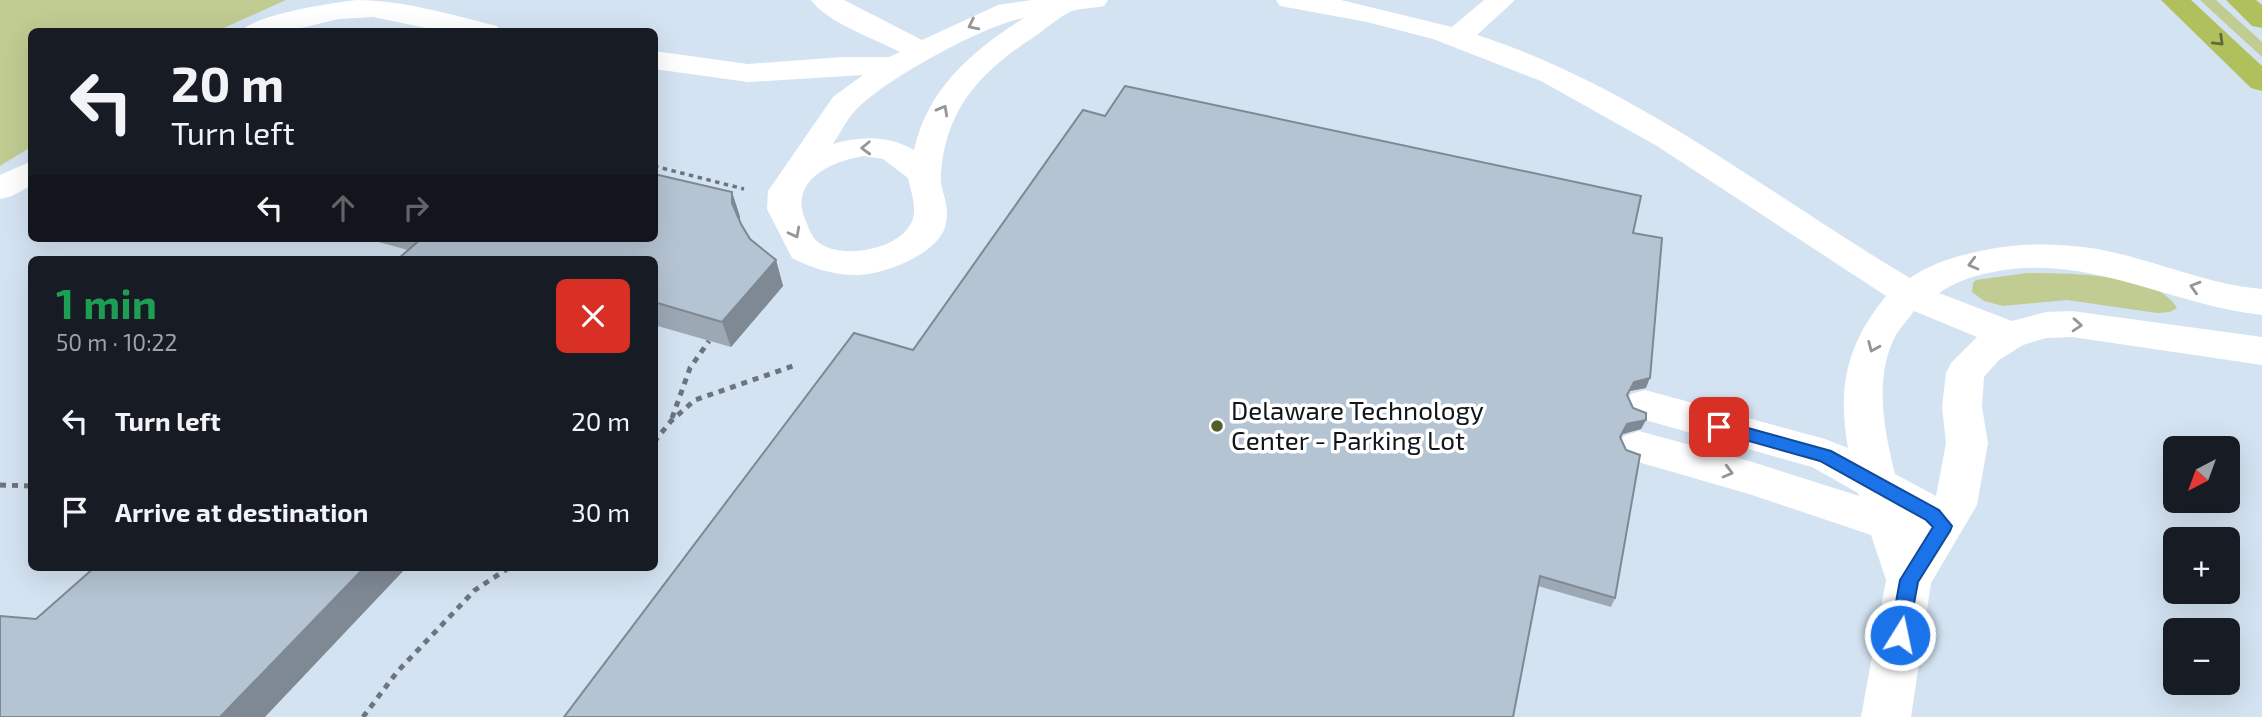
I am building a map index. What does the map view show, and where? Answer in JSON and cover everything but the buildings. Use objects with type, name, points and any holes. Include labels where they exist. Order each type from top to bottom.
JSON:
[{"type":"highway","points":[[2175,0],[2262,82]]},
{"type":"highway","points":[[2240,0],[2262,20]]},
{"type":"lane","points":[[825,0],[856,20],[892,35],[907,59]]},
{"type":"lane","points":[[1063,5],[995,49],[964,78],[934,126],[924,175],[932,210],[926,231],[908,247],[884,258],[856,264],[828,261],[804,250],[784,209],[785,191],[844,104],[907,59],[998,13],[1094,0]]},
{"type":"lane","points":[[1290,0],[1401,21],[1518,59],[1588,93],[1722,174],[1909,294],[2010,335]]},
{"type":"lane","points":[[1457,37],[1501,0]]},
{"type":"lane","points":[[264,28],[325,12],[384,9],[466,28]]},
{"type":"lane","points":[[658,61],[748,73],[907,59]]},
{"type":"lane","points":[[799,171],[845,149],[870,147],[892,149],[910,160],[924,175]]},
{"type":"lane","points":[[0,188],[28,173]]},
{"type":"lane","points":[[1909,580],[1882,503],[1863,410],[1868,352],[1882,327],[1909,294],[1944,271],[2006,255],[2091,259],[2208,291],[2262,302]]},
{"type":"lane","points":[[1886,717],[1909,580],[1956,505],[1967,443],[1962,407],[1965,373],[1986,350],[2010,335],[2046,325],[2072,324],[2262,351]]},
{"type":"lane","points":[[1644,405],[1825,456],[1882,503],[1943,526]]},
{"type":"lane","points":[[1639,447],[1766,482],[1836,509],[1882,503]]},
{"type":"path","points":[[658,167],[748,190]]},
{"type":"path","points":[[671,421],[690,368],[709,341]]},
{"type":"path","points":[[658,437],[671,421],[695,400],[793,366]]},
{"type":"path","points":[[0,485],[28,486]]},
{"type":"path","points":[[363,717],[397,672],[475,590],[504,571]]},
{"type":"green space","points":[[0,0],[286,0],[224,28],[28,28],[28,149],[0,166]]},
{"type":"green space","points":[[2200,0],[2216,0],[2262,42],[2262,57]]},
{"type":"green space","points":[[2027,273],[2085,275],[2131,282],[2167,296],[2177,308],[2170,312],[2157,313],[2067,300],[2003,306],[1984,301],[1972,292],[1976,280]]},
{"type":"place","name":"Delaware Technology Center - Parking Lot","points":[[1217,426]]},
{"type":"route","points":[[1719,427],[1825,456],[1933,515],[1943,526],[1909,580],[1900,635]]}]
